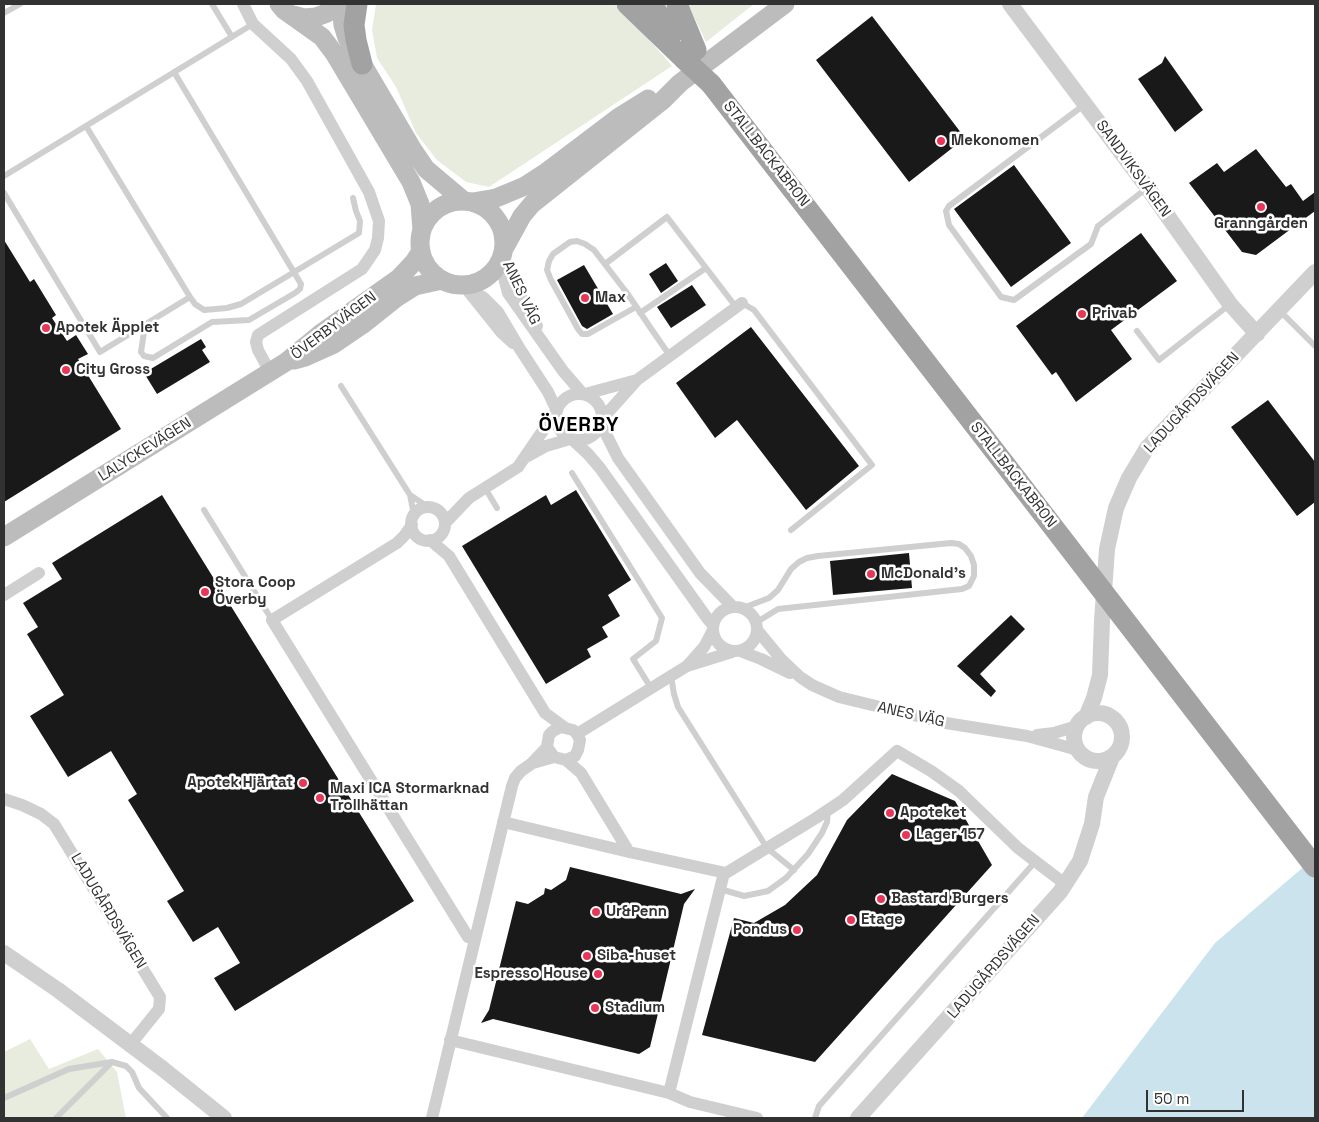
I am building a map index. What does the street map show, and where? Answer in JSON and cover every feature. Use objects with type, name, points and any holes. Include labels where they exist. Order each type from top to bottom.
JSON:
[{"type":"highway","points":[[357,4],[354,25],[362,64]]},
{"type":"highway","points":[[627,4],[690,54]]},
{"type":"highway","points":[[651,4],[690,54]]},
{"type":"highway","points":[[677,4],[690,54]]},
{"type":"highway","name":"STALLBACKABRON","points":[[690,54],[711,84],[1315,868]]},
{"type":"main road","points":[[279,4],[322,37],[356,87],[416,191],[420,204],[421,251],[426,264],[430,270],[453,283]]},
{"type":"main road","points":[[293,16],[304,18],[316,17],[326,13],[336,4]]},
{"type":"main road","points":[[341,4],[343,25],[347,38],[402,134],[426,169],[469,202],[490,211],[499,222],[504,234],[504,251]]},
{"type":"main road","name":"ÖVERBYVÄGEN","points":[[278,367],[321,350],[362,325],[396,298],[415,286],[474,283],[485,278],[494,270],[522,216],[532,204],[663,100],[680,83],[785,4]]},
{"type":"main road","name":"ÖVERBYVÄGEN","points":[[422,230],[430,216],[449,203],[469,202],[502,196],[525,186],[638,105],[680,83]]},
{"type":"main road","name":"ÖVERBYVÄGEN","points":[[278,367],[320,334],[399,278],[414,262],[421,251]]},
{"type":"main road","name":"LALYCKEVÄGEN","points":[[4,537],[278,367]]},
{"type":"street","points":[[243,4],[253,24],[291,59],[307,81],[369,192],[379,220],[375,250],[362,269],[258,335],[256,342],[258,350],[278,367]]},
{"type":"street","name":"SANDVIKSVÄGEN","points":[[1010,4],[1147,187],[1230,304],[1258,334]]},
{"type":"street","name":"ANES VÄG","points":[[504,251],[512,279],[535,320],[545,345],[563,371],[583,394]]},
{"type":"street","name":"LADUGÅRDSVÄGEN","points":[[1082,721],[1094,698],[1100,675],[1107,549],[1116,508],[1129,478],[1147,448],[1258,334],[1315,272]]},
{"type":"street","name":"ANES VÄG","points":[[453,283],[476,300],[501,332],[520,349],[548,392],[556,411]]},
{"type":"street","points":[[526,457],[546,446],[571,439],[580,440],[594,435],[602,421],[637,380],[739,305]]},
{"type":"street","points":[[396,543],[440,536],[444,526],[469,498],[510,473],[526,457],[560,402],[566,397],[637,380]]},
{"type":"street","points":[[583,394],[598,403],[601,408],[602,421],[618,458],[700,573],[738,608],[749,611],[757,626],[754,642],[745,650],[687,666]]},
{"type":"street","points":[[556,411],[557,426],[564,435],[588,454],[600,468],[707,618],[713,628],[718,644],[736,652]]},
{"type":"street","points":[[469,498],[421,509],[404,536],[396,543],[272,620],[468,937],[474,939]]},
{"type":"street","points":[[432,508],[443,516],[449,556],[545,713],[554,750],[581,773],[629,852]]},
{"type":"street","points":[[413,520],[414,532],[449,556]]},
{"type":"street","points":[[4,595],[39,573]]},
{"type":"street","points":[[577,734],[687,666],[704,647],[720,613],[738,608]]},
{"type":"street","name":"ANES VÄG","points":[[757,626],[781,660],[800,677],[839,698],[946,723],[1027,736],[1082,753]]},
{"type":"street","name":"ANES VÄG","points":[[736,652],[761,659],[800,677]]},
{"type":"street","name":"LADUGÅRDSVÄGEN","points":[[1100,675],[1110,716]]},
{"type":"street","points":[[545,713],[564,727]]},
{"type":"street","points":[[1102,714],[1110,716],[1117,722],[1122,733],[1121,745],[1112,757],[1100,761],[1090,760],[1082,753],[1074,737],[1082,721],[1102,714]]},
{"type":"street","name":"ANES VÄG","points":[[1027,736],[1054,733],[1082,721]]},
{"type":"street","points":[[554,750],[555,729],[570,728],[577,734],[580,740],[578,750],[581,773]]},
{"type":"street","points":[[432,1118],[474,939],[515,778],[531,764],[554,750],[574,756],[578,750]]},
{"type":"street","points":[[503,822],[726,873],[843,800],[896,752],[938,776],[959,791],[1018,848],[1065,884]]},
{"type":"street","name":"LADUGÅRDSVÄGEN","points":[[1082,753],[1093,778],[1096,797]]},
{"type":"street","name":"LADUGÅRDSVÄGEN","points":[[858,1118],[970,994],[1065,884],[1080,861],[1092,824],[1096,797],[1112,757]]},
{"type":"street","name":"LADUGÅRDSVÄGEN","points":[[4,799],[41,814],[54,824],[160,997],[159,1009],[130,1045]]},
{"type":"street","points":[[669,1093],[724,872]]},
{"type":"street","points":[[4,953],[58,990],[224,1118]]},
{"type":"street","points":[[450,1040],[669,1093],[690,1102],[757,1118]]},
{"type":"lane","points":[[4,13],[20,4]]},
{"type":"lane","points":[[212,4],[232,37]]},
{"type":"lane","points":[[4,176],[253,24]]},
{"type":"lane","points":[[144,325],[140,352],[144,356],[152,358],[207,325],[217,322],[249,320],[300,289],[301,284],[174,72]]},
{"type":"lane","points":[[1085,104],[949,206],[946,211],[949,225],[1001,297],[1014,300],[1090,244],[1098,226],[1147,187]]},
{"type":"lane","points":[[86,126],[190,297],[195,304],[204,310],[227,308],[241,304],[359,233],[360,221],[353,198]]},
{"type":"lane","points":[[4,193],[100,352],[190,297]]},
{"type":"lane","points":[[605,264],[667,217],[706,268],[739,305],[754,310],[872,465],[791,530]]},
{"type":"lane","points":[[670,356],[638,310],[594,250],[586,244],[577,241],[570,242],[553,254],[549,261],[548,270],[551,280],[582,334],[588,334],[638,310],[706,268]]},
{"type":"lane","points":[[1137,331],[1159,360],[1230,304]]},
{"type":"lane","points":[[1279,310],[1315,346]]},
{"type":"lane","points":[[342,386],[410,495],[413,520]]},
{"type":"lane","points":[[572,473],[662,618],[656,642],[633,659],[652,688]]},
{"type":"lane","points":[[485,488],[498,508]]},
{"type":"lane","points":[[410,495],[432,508]]},
{"type":"lane","points":[[204,510],[272,620]]},
{"type":"lane","points":[[738,608],[769,598],[778,590],[791,569],[807,558],[951,543],[965,548],[974,565],[974,576],[969,586],[962,589],[778,609],[757,626]]},
{"type":"lane","points":[[672,676],[678,707],[767,848],[794,870]]},
{"type":"lane","points":[[720,889],[744,896],[768,891],[786,878],[808,854],[822,833],[827,822],[828,810]]},
{"type":"lane","points":[[815,1118],[819,1106],[1035,862]]},
{"type":"lane","points":[[56,1118],[112,1062]]},
{"type":"lane","points":[[4,1098],[70,1069],[112,1062],[126,1066],[132,1072],[139,1088],[167,1118]]},
{"type":"shaded area","points":[[376,4],[614,4],[631,19],[672,66],[489,187],[466,182],[437,160],[416,133],[396,87],[377,58],[372,30]]},
{"type":"shaded area","points":[[688,4],[754,4],[706,42]]},
{"type":"shaded area","points":[[30,1039],[49,1069],[98,1049],[117,1072],[126,1118],[4,1118],[4,1052]]},
{"type":"water","points":[[1315,857],[1315,1118],[1082,1118],[1215,943]]},
{"type":"building","points":[[872,16],[965,138],[909,182],[816,60]]},
{"type":"building","points":[[1165,56],[1203,110],[1175,132],[1138,79],[1162,63]]},
{"type":"building","name":"Granngården","points":[[1256,149],[1286,187],[1291,184],[1303,201],[1315,192],[1315,211],[1256,255],[1242,252],[1189,183],[1217,163],[1224,172]]},
{"type":"building","points":[[1014,165],[1071,243],[1011,287],[954,209]]},
{"type":"building","name":"Privab","points":[[1141,233],[1177,281],[1111,330],[1132,359],[1076,402],[1056,372],[1052,375],[1016,326]]},
{"type":"building","points":[[4,240],[30,282],[34,279],[56,315],[52,318],[67,341],[76,335],[88,354],[78,359],[121,429],[4,502]]},
{"type":"building","points":[[666,263],[678,281],[661,293],[649,274]]},
{"type":"building","name":"Max","points":[[584,265],[613,314],[587,329],[582,326],[557,280]]},
{"type":"building","points":[[692,285],[706,305],[671,328],[657,307]]},
{"type":"building","points":[[751,327],[859,466],[806,510],[737,420],[715,438],[676,383]]},
{"type":"building","points":[[201,339],[206,347],[202,350],[210,362],[157,394],[144,373]]},
{"type":"building","points":[[1268,400],[1315,462],[1315,502],[1297,516],[1231,427]]},
{"type":"building","points":[[576,490],[631,580],[608,595],[620,616],[602,627],[608,637],[587,649],[591,657],[546,684],[462,546],[546,495],[551,505]]},
{"type":"building","points":[[162,495],[414,901],[235,1011],[214,978],[240,963],[218,927],[193,942],[167,901],[184,891],[128,800],[137,794],[111,751],[68,777],[30,716],[64,695],[27,634],[38,627],[23,603],[62,579],[52,563]]},
{"type":"building","name":"McDonald's","points":[[909,553],[912,588],[833,595],[830,561]]},
{"type":"building","points":[[1011,615],[1025,629],[980,674],[996,691],[991,697],[957,666]]},
{"type":"building","name":"Etage","points":[[892,774],[955,801],[992,865],[815,1062],[702,1035],[734,918],[754,923],[785,905],[817,875],[847,820]]},
{"type":"building","name":"Siba-huset","points":[[570,867],[681,894],[695,889],[684,904],[650,1047],[639,1054],[493,1019],[481,1023],[489,1010],[516,901],[528,904],[544,894],[545,888],[551,890],[566,880]]},
{"type":"place","name":"Mekonomen","points":[[941,141]]},
{"type":"place","name":"Granngården","points":[[1261,207]]},
{"type":"place","name":"Max","points":[[585,298]]},
{"type":"place","name":"Privab","points":[[1082,314]]},
{"type":"place","name":"Apotek Äpplet","points":[[46,328]]},
{"type":"place","name":"City Gross","points":[[66,370]]},
{"type":"place","name":"McDonald's","points":[[871,574]]},
{"type":"place","name":"Stora Coop Överby","points":[[205,592]]},
{"type":"place","name":"Apotek Hjärtat","points":[[303,783]]},
{"type":"place","name":"Maxi ICA Stormarknad Trollhättan","points":[[320,798]]},
{"type":"place","name":"Apoteket","points":[[890,813]]},
{"type":"place","name":"Lager 157","points":[[906,835]]},
{"type":"place","name":"Bastard Burgers","points":[[881,899]]},
{"type":"place","name":"Ur&Penn","points":[[596,912]]},
{"type":"place","name":"Etage","points":[[851,920]]},
{"type":"place","name":"Pondus","points":[[797,930]]},
{"type":"place","name":"Siba-huset","points":[[587,956]]},
{"type":"place","name":"Espresso House","points":[[598,974]]},
{"type":"place","name":"Stadium","points":[[595,1008]]},
{"type":"district","name":"ÖVERBY","points":[[579,426]]}]
